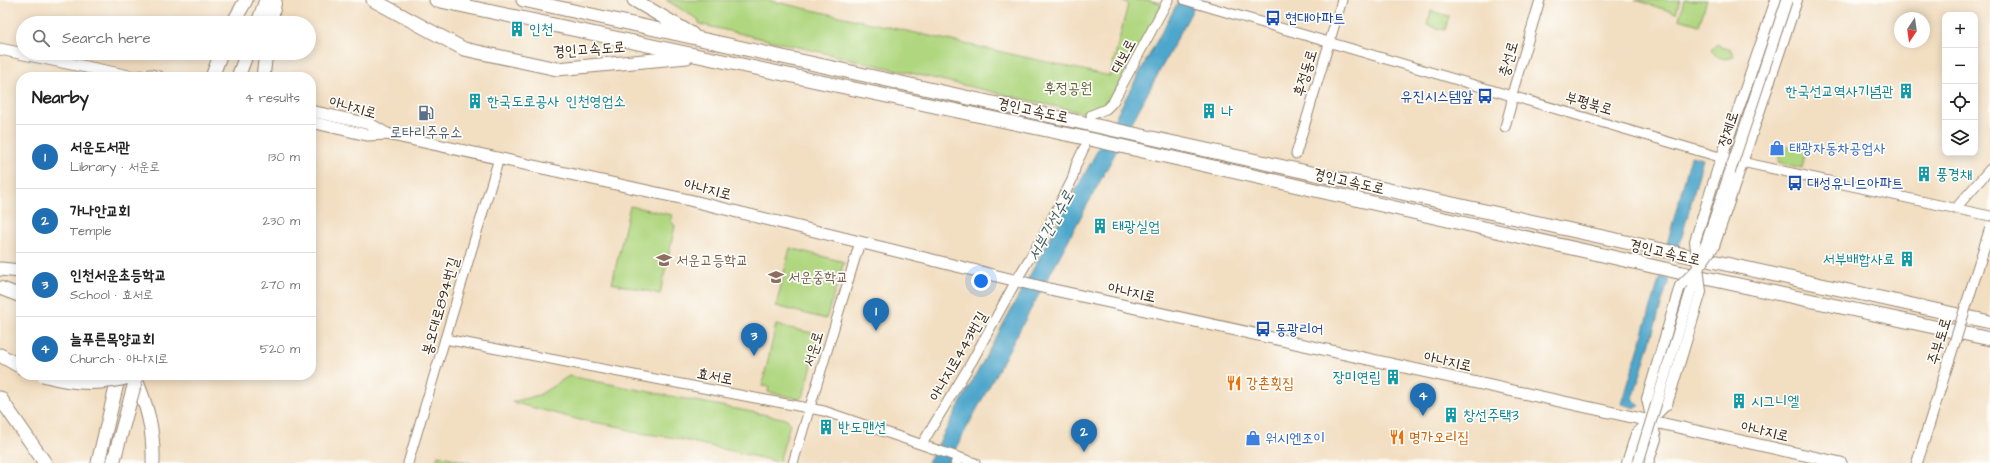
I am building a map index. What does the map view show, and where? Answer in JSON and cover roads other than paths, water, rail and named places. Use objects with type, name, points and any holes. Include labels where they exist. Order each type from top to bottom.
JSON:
[{"type":"highway","points":[[237,16],[246,0]]},
{"type":"highway","points":[[244,16],[250,0]]},
{"type":"highway","points":[[260,16],[266,0]]},
{"type":"highway","points":[[272,16],[275,0]]},
{"type":"highway","name":"경인고속도로","points":[[373,0],[464,49],[557,70],[701,55]]},
{"type":"highway","name":"경인고속도로","points":[[436,0],[701,55],[1089,144],[1128,148],[1678,272],[1990,339]]},
{"type":"highway","name":"경인고속도로","points":[[523,0],[704,41],[1990,322]]},
{"type":"highway","name":"경인고속도로","points":[[634,0],[704,41]]},
{"type":"highway","points":[[214,72],[218,60]]},
{"type":"highway","points":[[223,72],[227,60]]},
{"type":"highway","points":[[240,72],[244,60]]},
{"type":"highway","points":[[264,72],[265,60]]},
{"type":"highway","points":[[0,270],[16,271]]},
{"type":"highway","points":[[0,288],[16,294]]},
{"type":"highway","points":[[0,354],[16,364]]},
{"type":"highway","points":[[65,380],[85,383],[112,382],[119,380]]},
{"type":"highway","points":[[98,463],[119,380]]},
{"type":"highway","points":[[113,463],[135,380]]},
{"type":"highway","points":[[138,380],[149,411],[154,448],[153,463]]},
{"type":"highway","points":[[0,398],[45,463]]},
{"type":"main road","name":"장제로","points":[[1627,463],[1636,434],[1651,421],[1666,404],[1701,292],[1695,241],[1776,0]]},
{"type":"main road","name":"장제로","points":[[1638,463],[1698,268],[1787,0]]},
{"type":"main road","name":"장제로","points":[[1648,463],[1656,439],[1647,399],[1680,286],[1698,268],[1714,246],[1797,0]]},
{"type":"main road","points":[[0,49],[16,52]]},
{"type":"main road","points":[[53,60],[110,72]]},
{"type":"main road","name":"아나지로","points":[[316,112],[370,124],[386,134]]},
{"type":"main road","name":"아나지로","points":[[316,123],[367,135],[386,134],[689,200],[1049,289],[1841,463]]},
{"type":"main road","name":"주부토로","points":[[1917,463],[1990,228]]},
{"type":"street","name":"대보로","points":[[1091,115],[1106,109],[1117,95],[1168,0]]},
{"type":"street","name":"부평북로","points":[[1185,0],[1512,94],[1723,158],[1990,216]]},
{"type":"street","name":"후정동로","points":[[1296,154],[1342,0]]},
{"type":"street","name":"충선로","points":[[1505,127],[1512,105],[1512,94],[1540,0]]},
{"type":"street","points":[[1018,281],[1072,180],[1076,165],[1089,144]]},
{"type":"street","name":"봉오대로894번길","points":[[408,463],[499,158]]},
{"type":"street","points":[[1955,209],[1990,169]]},
{"type":"street","name":"서운로","points":[[793,463],[860,242]]},
{"type":"street","name":"아나지로443번길","points":[[926,445],[1018,281]]},
{"type":"street","name":"효서로","points":[[445,339],[824,411],[926,445],[956,459],[975,463]]},
{"type":"water","points":[[1179,0],[1198,0],[951,457],[947,463],[928,463]]},
{"type":"water","points":[[1691,156],[1703,159],[1679,247],[1667,244]]},
{"type":"water","points":[[1660,277],[1669,279],[1633,399],[1640,406],[1635,408],[1622,404]]},
{"type":"place","name":"현대아파트","points":[[1273,18]]},
{"type":"place","name":"인천","points":[[517,29]]},
{"type":"place","name":"한국선교역사기념관","points":[[1906,91]]},
{"type":"place","name":"유진시스템앞","points":[[1485,96]]},
{"type":"place","name":"한국도로공사 인천영업소","points":[[475,101]]},
{"type":"place","name":"나","points":[[1209,111]]},
{"type":"place","name":"로타리주유소","points":[[426,113]]},
{"type":"place","name":"태광자동차공업사","points":[[1777,148]]},
{"type":"place","name":"풍경채","points":[[1924,174]]},
{"type":"place","name":"대성유니드아파트","points":[[1795,183]]},
{"type":"place","name":"태광실업","points":[[1100,226]]},
{"type":"place","name":"서부배합사료","points":[[1907,259]]},
{"type":"place","name":"서운고등학교","points":[[664,260]]},
{"type":"place","name":"서운중학교","points":[[776,277]]},
{"type":"place","name":"동광리어","points":[[1263,329]]},
{"type":"place","name":"서운도서관","points":[[876,331]]},
{"type":"place","name":"인천서운초등학교","points":[[754,356]]},
{"type":"place","name":"장미연립","points":[[1393,377]]},
{"type":"place","name":"강촌횟집","points":[[1234,383]]},
{"type":"place","name":"시그니엘","points":[[1739,401]]},
{"type":"place","name":"창선주택3","points":[[1451,415]]},
{"type":"place","name":"늘푸른목양교회","points":[[1423,416]]},
{"type":"place","name":"반도맨션","points":[[826,427]]},
{"type":"place","name":"명가오리집","points":[[1397,437]]},
{"type":"place","name":"워시엔조이","points":[[1253,438]]},
{"type":"place","name":"가나안교회","points":[[1084,452]]},
{"type":"park label","name":"후정공원","points":[[1068,88]]},
{"type":"water label","name":"서부간선수로","points":[[1050,225]]}]
